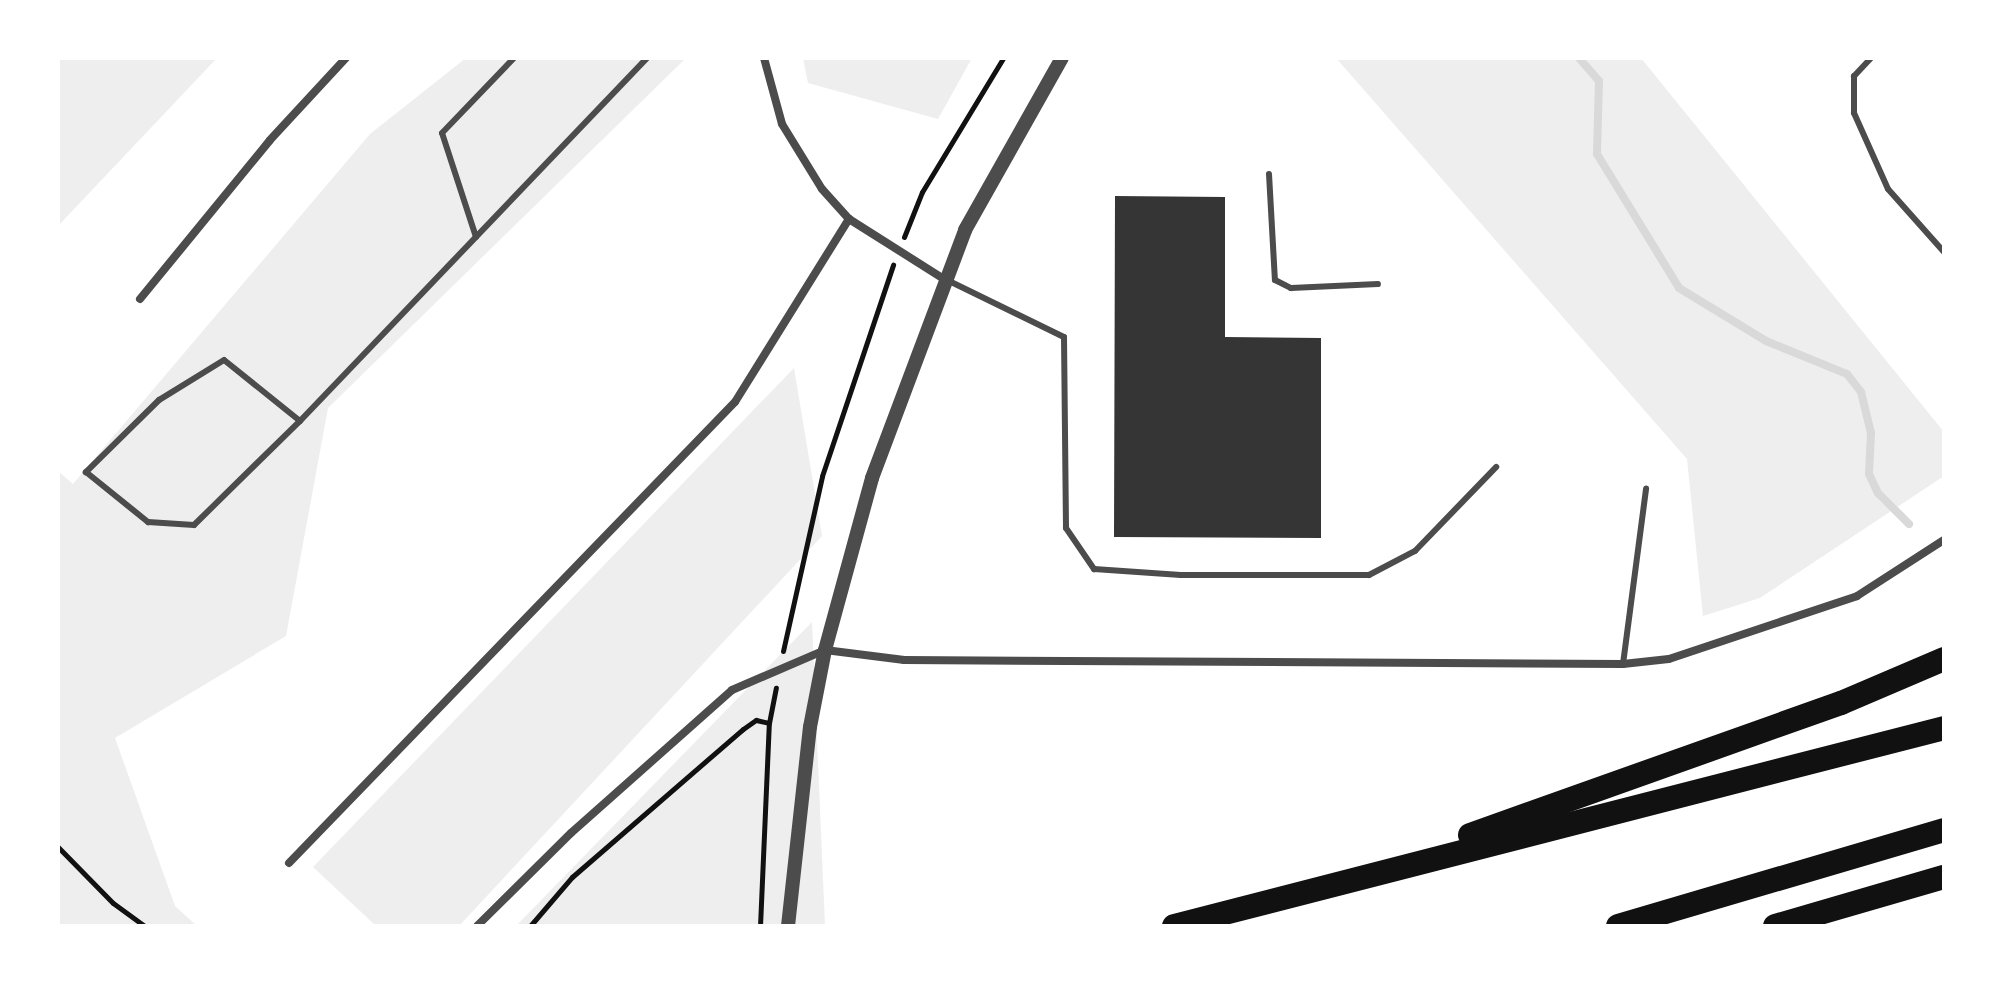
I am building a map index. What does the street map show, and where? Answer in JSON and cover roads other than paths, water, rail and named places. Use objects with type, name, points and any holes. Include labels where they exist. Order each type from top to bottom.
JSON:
[{"type":"highway","points":[[1324,887],[1841,703],[1944,659]]},
{"type":"highway","points":[[1174,926],[1944,728]]},
{"type":"highway","points":[[1618,926],[1944,830]]},
{"type":"highway","points":[[1775,926],[1944,877]]},
{"type":"street","points":[[140,299],[270,140],[346,58]]},
{"type":"street","points":[[764,58],[782,124],[801,161],[849,219],[944,279]]},
{"type":"street","points":[[788,926],[825,650],[872,478],[944,279],[992,174],[1062,58]]},
{"type":"street","points":[[289,863],[735,402],[849,219]]},
{"type":"street","points":[[477,926],[571,833],[732,690],[825,650],[904,660],[1623,664],[1669,659],[1727,644],[1857,596],[1944,540]]},
{"type":"lane","points":[[476,237],[442,133],[514,58]]},
{"type":"lane","points":[[300,421],[224,360],[159,400],[86,472],[148,522],[194,525],[300,421],[647,58]]},
{"type":"lane","points":[[1871,58],[1854,76],[1854,113],[1888,189],[1944,252]]},
{"type":"lane","points":[[1269,174],[1275,280],[1291,288],[1378,284]]},
{"type":"lane","points":[[944,279],[1064,337],[1066,528],[1094,569],[1181,575],[1369,575],[1415,551],[1496,467]]},
{"type":"lane","points":[[1623,664],[1646,489]]},
{"type":"waterway","points":[[1579,58],[1599,81],[1597,154],[1679,288],[1766,341],[1847,374],[1861,392],[1871,433],[1869,474],[1878,493],[1909,524]]}]
